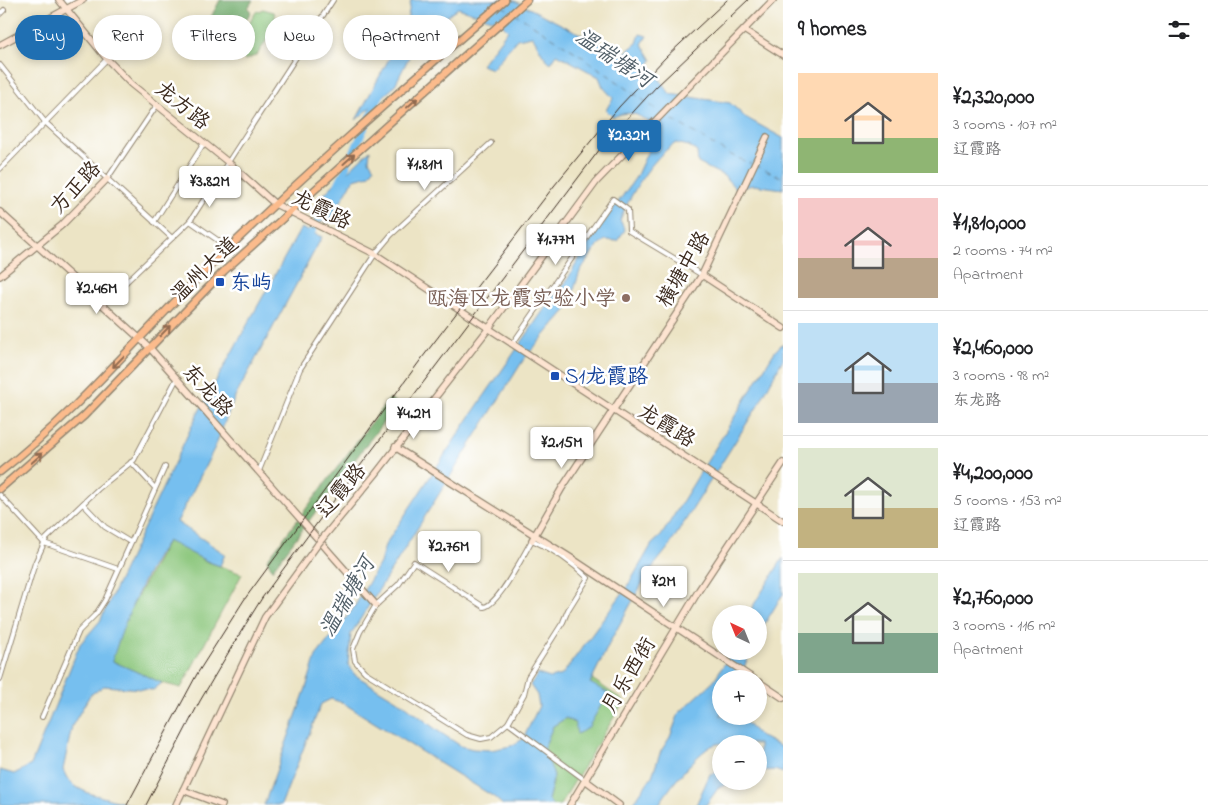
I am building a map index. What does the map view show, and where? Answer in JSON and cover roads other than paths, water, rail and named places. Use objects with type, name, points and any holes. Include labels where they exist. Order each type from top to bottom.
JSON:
[{"type":"main road","name":"温州大道","points":[[0,472],[77,405],[229,248],[504,0]]},
{"type":"main road","name":"温州大道","points":[[0,489],[64,435],[199,295],[527,0]]},
{"type":"street","name":"龙方路","points":[[59,0],[93,43]]},
{"type":"street","points":[[0,45],[83,0]]},
{"type":"street","points":[[102,305],[190,221],[333,0]]},
{"type":"street","name":"辽霞路","points":[[176,805],[265,617],[318,544],[375,475],[489,328],[597,181],[773,0]]},
{"type":"street","points":[[0,14],[4,10]]},
{"type":"street","points":[[744,30],[783,55]]},
{"type":"street","name":"龙方路","points":[[107,60],[131,84],[229,162],[276,204]]},
{"type":"street","points":[[0,169],[107,60]]},
{"type":"street","points":[[0,65],[45,122],[172,238]]},
{"type":"street","name":"方正路","points":[[0,276],[62,225],[107,179],[157,104]]},
{"type":"street","name":"横塘中路","points":[[533,537],[562,488],[702,275],[727,226],[738,196],[767,137]]},
{"type":"street","points":[[154,222],[204,143]]},
{"type":"street","points":[[259,471],[300,369],[376,254],[391,235],[491,143]]},
{"type":"street","points":[[513,344],[613,199],[627,209],[629,231],[702,275],[783,328]]},
{"type":"street","name":"龙霞路","points":[[276,204],[376,254],[783,520]]},
{"type":"street","name":"东龙路","points":[[0,212],[149,348],[375,604]]},
{"type":"street","points":[[190,221],[229,248]]},
{"type":"street","points":[[0,679],[44,543],[83,504],[132,462],[176,380]]},
{"type":"street","points":[[395,448],[454,483],[548,547],[588,578],[528,677],[524,694],[508,723],[491,737],[481,738],[467,735],[365,672],[355,661],[354,649],[360,632],[375,604],[399,584],[414,562],[484,607],[488,606],[499,594],[533,537]]},
{"type":"street","points":[[132,462],[155,488]]},
{"type":"street","name":"月乐西街","points":[[570,805],[676,627],[783,463]]},
{"type":"street","points":[[42,717],[79,631],[96,614],[165,467]]},
{"type":"street","points":[[0,495],[44,543],[118,569]]},
{"type":"street","points":[[83,504],[105,526],[130,542]]},
{"type":"street","points":[[533,537],[599,577],[740,670]]},
{"type":"street","points":[[767,687],[783,698]]},
{"type":"street","points":[[508,723],[619,805]]},
{"type":"street","points":[[183,790],[222,805]]},
{"type":"water","name":"温瑞塘河","points":[[411,0],[513,0],[622,55],[637,43],[640,34],[647,36],[642,44],[652,60],[647,67],[659,78],[670,94],[730,103],[745,117],[783,138],[783,189],[753,185],[736,189],[724,176],[698,163],[697,152],[689,146],[676,143],[667,149],[650,167],[636,188],[620,220],[625,230],[617,241],[605,240],[595,249],[580,271],[568,308],[524,359],[351,634],[348,664],[355,675],[406,706],[461,746],[491,750],[511,746],[523,739],[539,706],[537,695],[530,685],[538,674],[550,678],[562,675],[627,587],[652,544],[661,536],[775,351],[783,343],[783,359],[759,404],[668,548],[648,573],[611,640],[590,683],[608,693],[588,728],[577,734],[575,723],[566,718],[553,726],[544,748],[554,776],[548,800],[553,805],[503,805],[494,797],[343,703],[331,699],[321,704],[281,805],[264,805],[316,656],[353,609],[380,563],[385,545],[471,415],[550,301],[566,282],[584,250],[636,177],[658,129],[637,115],[627,113],[613,117],[606,110],[613,98],[603,87],[599,77],[557,54],[551,63],[542,54],[532,36],[517,39],[492,69],[481,65],[508,30],[500,22],[458,8],[449,15],[408,15]]},
{"type":"water","points":[[388,60],[408,60],[394,87],[356,120]]},
{"type":"water","points":[[370,150],[369,160],[374,168],[369,175],[354,179],[328,223],[311,215],[324,194]]},
{"type":"water","points":[[301,228],[322,237],[234,399],[214,449],[177,522],[225,554],[220,566],[167,541],[135,599],[112,661],[162,683],[153,690],[104,686],[90,695],[72,726],[63,770],[67,778],[74,786],[88,793],[131,805],[0,805],[0,770],[14,774],[31,765],[80,644],[100,621],[196,417]]},
{"type":"water","points":[[783,558],[783,594],[768,618],[768,605],[754,605]]},
{"type":"water","points":[[727,660],[747,660],[743,670],[720,670]]},
{"type":"water","points":[[712,683],[712,725],[748,725],[759,735],[712,735],[712,746],[694,760],[676,780],[659,805],[632,805],[652,776],[661,751],[670,737],[679,713]]},
{"type":"water","points":[[767,740],[783,748],[783,773],[775,770],[767,770]]},
{"type":"water","points":[[712,773],[712,790],[717,790],[706,805],[696,805],[710,774]]},
{"type":"waterway","points":[[337,186],[381,94]]},
{"type":"waterway","points":[[307,240],[324,211]]},
{"type":"railway","points":[[127,805],[197,674],[244,600],[422,358],[554,186],[619,107],[665,58],[727,0]]},
{"type":"railway","points":[[146,805],[200,701],[234,643],[262,598],[326,511],[603,145],[656,87],[748,0]]},
{"type":"place","name":"东屿","points":[[220,282]]},
{"type":"place","name":"瓯海区龙霞实验小学","points":[[626,298]]},
{"type":"place","name":"S1龙霞路","points":[[555,376]]}]
